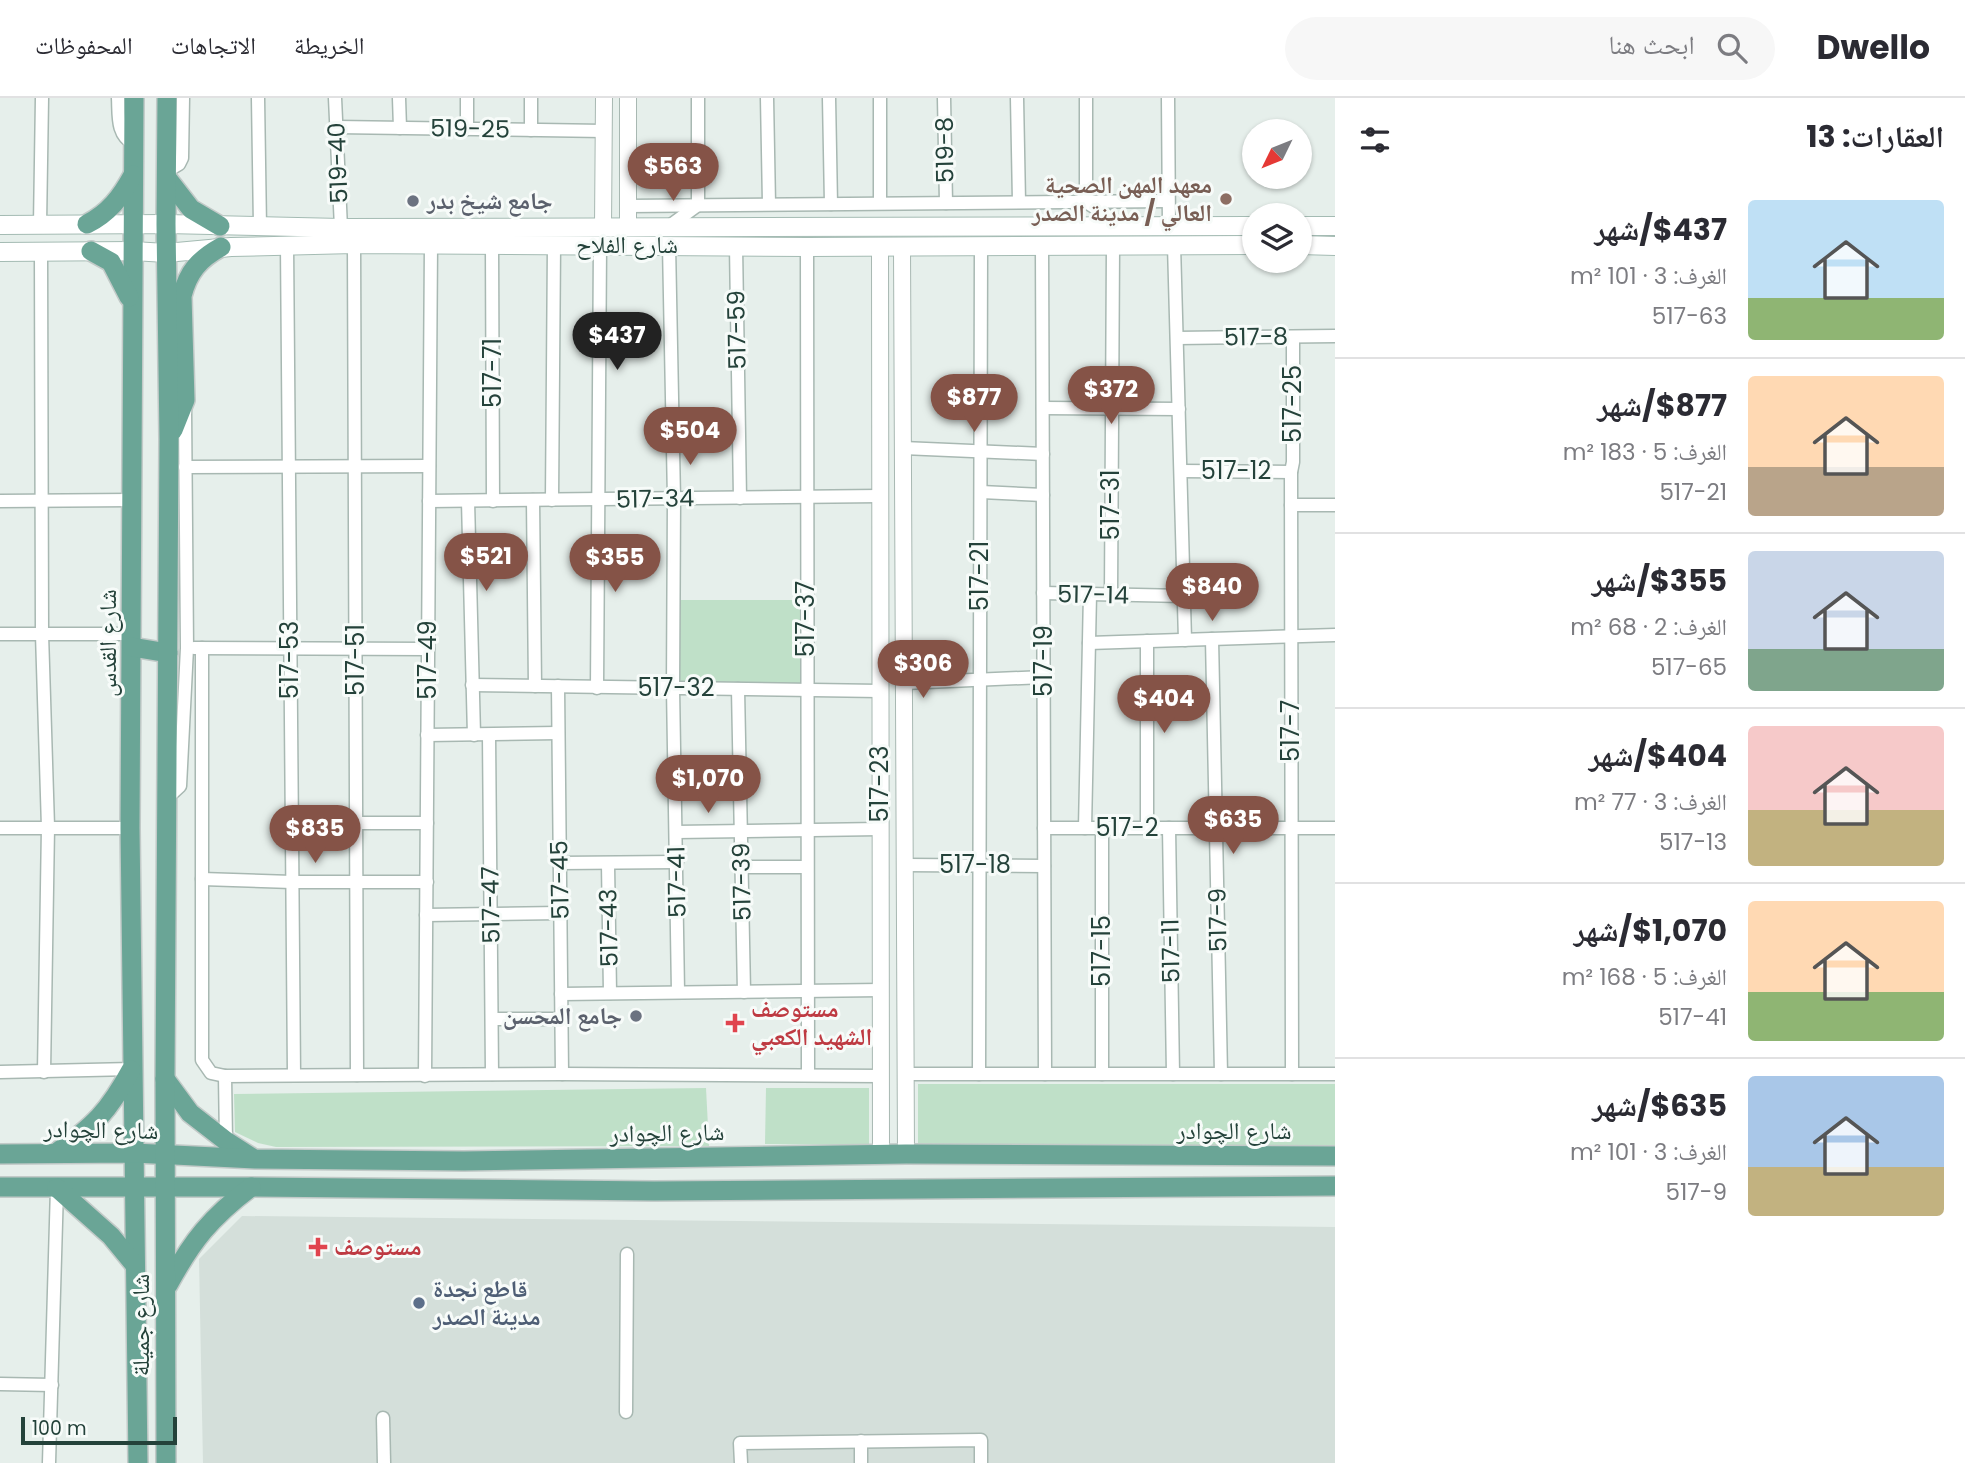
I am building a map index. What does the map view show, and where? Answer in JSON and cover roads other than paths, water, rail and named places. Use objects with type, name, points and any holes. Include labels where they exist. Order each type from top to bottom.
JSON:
[{"type":"main road","name":"شارع القدس","points":[[134,98],[130,828],[135,1188]]},
{"type":"main road","points":[[165,1187],[167,798],[178,650],[177,517],[169,439],[167,98]]},
{"type":"main road","points":[[87,224],[105,215],[134,174]]},
{"type":"main road","points":[[167,174],[191,209],[220,226]]},
{"type":"main road","name":"شارع الفلاح","points":[[0,225],[166,224],[602,236],[1242,226]]},
{"type":"main road","points":[[1312,226],[1335,226]]},
{"type":"main road","name":"شارع الفلاح","points":[[0,252],[166,253],[221,247],[354,244],[554,245],[602,236],[628,227],[736,246],[1242,245]]},
{"type":"main road","points":[[1312,246],[1335,246]]},
{"type":"main road","points":[[169,439],[185,400],[182,296],[186,280],[193,269],[221,247]]},
{"type":"main road","points":[[91,251],[111,262],[132,303]]},
{"type":"main road","points":[[133,640],[178,650]]},
{"type":"main road","points":[[56,1153],[96,1122],[119,1093],[132,1069]]},
{"type":"main road","points":[[164,1079],[190,1113],[226,1142],[255,1159]]},
{"type":"main road","name":"شارع الچوادر","points":[[0,1154],[134,1153],[255,1159],[464,1161],[881,1154],[1335,1156]]},
{"type":"main road","points":[[464,1161],[467,1190]]},
{"type":"main road","points":[[0,1187],[654,1191],[1335,1186]]},
{"type":"main road","name":"شارع جميلة","points":[[165,1187],[166,1463]]},
{"type":"main road","points":[[166,1289],[199,1232],[251,1187]]},
{"type":"main road","points":[[57,1188],[111,1236],[134,1264]]},
{"type":"main road","name":"شارع جميلة","points":[[135,1188],[138,1463]]},
{"type":"street","points":[[40,225],[42,98]]},
{"type":"street","points":[[118,98],[120,128],[123,135],[134,144]]},
{"type":"street","points":[[167,174],[182,158],[183,98]]},
{"type":"street","points":[[258,98],[260,227]]},
{"type":"street","name":"519-40","points":[[335,98],[341,228]]},
{"type":"street","points":[[399,98],[400,128]]},
{"type":"street","points":[[467,98],[467,129]]},
{"type":"street","points":[[531,98],[531,130]]},
{"type":"street","points":[[597,688],[604,98]]},
{"type":"street","points":[[628,98],[628,227]]},
{"type":"street","points":[[668,236],[698,205],[698,98]]},
{"type":"street","points":[[767,98],[769,204]]},
{"type":"street","points":[[830,98],[831,204]]},
{"type":"street","points":[[880,98],[880,203]]},
{"type":"street","name":"519-8","points":[[944,98],[946,203]]},
{"type":"street","points":[[1017,98],[1019,202]]},
{"type":"street","points":[[1086,98],[1086,202]]},
{"type":"street","points":[[1168,98],[1169,226]]},
{"type":"street","name":"519-25","points":[[337,127],[604,131]]},
{"type":"street","points":[[628,206],[1168,201]]},
{"type":"street","points":[[1086,202],[1125,227]]},
{"type":"street","name":"517-41","points":[[668,236],[674,499],[673,688],[678,992]]},
{"type":"street","name":"517-51","points":[[354,244],[357,1075]]},
{"type":"street","name":"517-49","points":[[425,1076],[431,244]]},
{"type":"street","name":"517-53","points":[[287,245],[294,1075]]},
{"type":"street","name":"517-71","points":[[492,245],[493,501]]},
{"type":"street","points":[[552,500],[554,245]]},
{"type":"street","points":[[1174,245],[1185,640]]},
{"type":"street","name":"517-59","points":[[736,246],[740,498]]},
{"type":"street","name":"517-37","points":[[807,247],[808,1075]]},
{"type":"street","name":"517-23","points":[[880,247],[881,1154]]},
{"type":"street","name":"517-23","points":[[902,247],[906,1154]]},
{"type":"street","name":"517-21","points":[[979,1074],[981,247]]},
{"type":"street","name":"517-19","points":[[1042,247],[1045,1074]]},
{"type":"street","name":"517-31","points":[[1111,595],[1113,247]]},
{"type":"street","points":[[41,252],[42,634],[48,827],[44,1072]]},
{"type":"street","name":"517-8","points":[[1177,338],[1335,336]]},
{"type":"street","name":"517-25","points":[[1290,472],[1293,461],[1293,337]]},
{"type":"street","points":[[177,517],[185,467],[185,400]]},
{"type":"street","points":[[1043,408],[1179,410]]},
{"type":"street","points":[[903,448],[1043,454]]},
{"type":"street","points":[[185,467],[429,466]]},
{"type":"street","name":"517-12","points":[[1181,471],[1290,472]]},
{"type":"street","name":"517-7","points":[[1290,472],[1292,1074]]},
{"type":"street","points":[[981,492],[1043,495]]},
{"type":"street","name":"517-34","points":[[429,502],[880,496]]},
{"type":"street","points":[[0,501],[132,500]]},
{"type":"street","points":[[533,500],[535,686]]},
{"type":"street","points":[[468,501],[474,735]]},
{"type":"street","points":[[1291,505],[1335,505]]},
{"type":"street","name":"517-14","points":[[1043,593],[1184,596]]},
{"type":"street","points":[[1085,828],[1090,594]]},
{"type":"street","points":[[0,634],[133,640]]},
{"type":"street","points":[[1089,643],[1335,635]]},
{"type":"street","name":"517-9","points":[[1212,639],[1221,1074]]},
{"type":"street","points":[[1147,641],[1147,828]]},
{"type":"street","points":[[202,648],[202,1060],[211,1073],[225,1076],[881,1076]]},
{"type":"street","points":[[178,650],[428,649]]},
{"type":"street","points":[[880,664],[904,664]]},
{"type":"street","points":[[904,683],[1044,677]]},
{"type":"street","name":"517-32","points":[[472,685],[880,691]]},
{"type":"street","name":"517-45","points":[[558,686],[562,1074]]},
{"type":"street","name":"517-39","points":[[738,689],[744,992]]},
{"type":"street","points":[[428,735],[558,733]]},
{"type":"street","name":"517-47","points":[[489,735],[492,1074]]},
{"type":"street","points":[[357,823],[427,823]]},
{"type":"street","points":[[0,828],[130,828]]},
{"type":"street","name":"517-2","points":[[1044,828],[1335,828]]},
{"type":"street","name":"517-15","points":[[1102,828],[1102,1074]]},
{"type":"street","name":"517-11","points":[[1169,828],[1173,1074]]},
{"type":"street","points":[[676,832],[880,829]]},
{"type":"street","points":[[560,863],[677,862]]},
{"type":"street","name":"517-43","points":[[608,864],[610,993]]},
{"type":"street","name":"517-18","points":[[905,864],[1044,866]]},
{"type":"street","points":[[742,867],[807,867]]},
{"type":"street","points":[[202,878],[292,882],[426,882]]},
{"type":"street","points":[[426,915],[560,913]]},
{"type":"street","points":[[561,994],[881,990]]},
{"type":"street","points":[[492,1019],[561,1019]]},
{"type":"street","points":[[0,1072],[132,1069]]},
{"type":"street","points":[[906,1074],[1335,1074]]},
{"type":"street","points":[[225,1076],[226,1142]]},
{"type":"street","points":[[49,1463],[57,1188]]},
{"type":"street","points":[[626,1412],[627,1254]]},
{"type":"street","points":[[0,1384],[52,1385]]},
{"type":"street","points":[[383,1418],[384,1463]]},
{"type":"street","points":[[741,1463],[740,1443],[981,1440],[981,1463]]},
{"type":"street","points":[[861,1441],[861,1463]]},
{"type":"place","name":"معهد المهن الصحية العالي / مدينة الصدر","points":[[1226,199]]},
{"type":"place","name":"جامع شيخ بدر","points":[[413,201]]},
{"type":"place","name":"جامع المحسن","points":[[636,1016]]},
{"type":"place","name":"مستوصف الشهيد الكعبي","points":[[735,1023]]},
{"type":"place","name":"مستوصف","points":[[318,1247]]},
{"type":"place","name":"قاطع نجدة مدينة الصدر","points":[[419,1303]]}]
